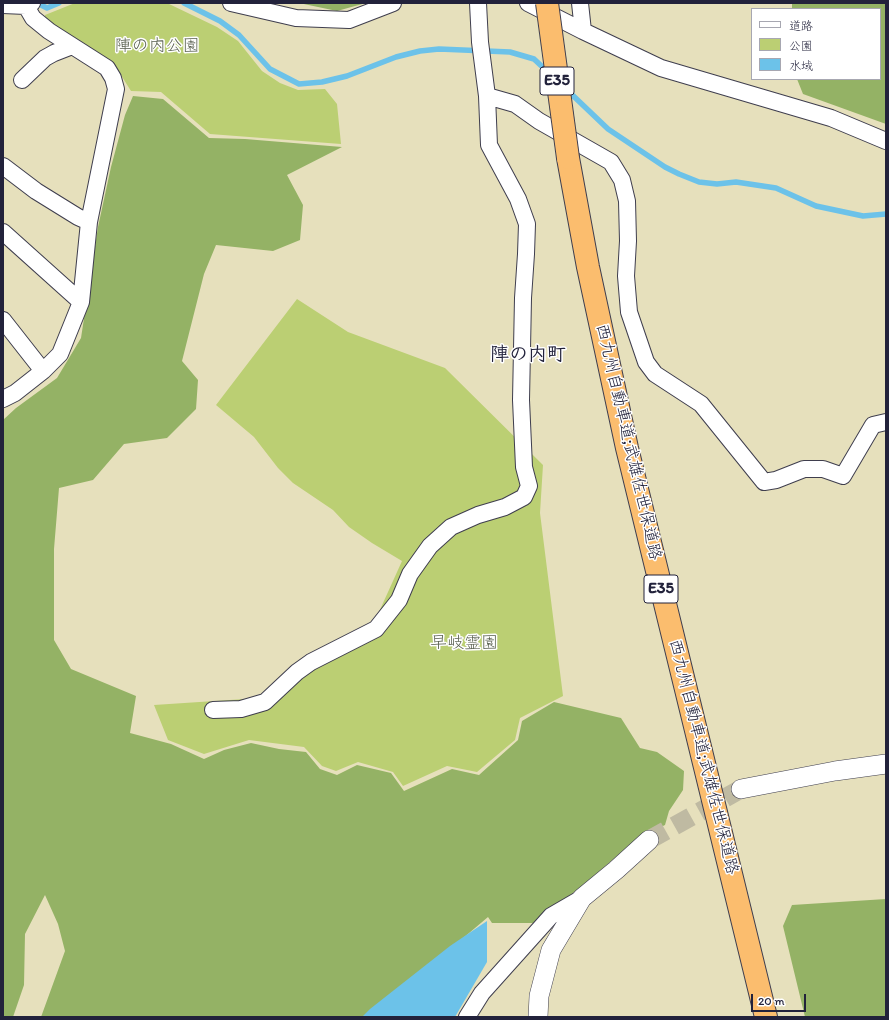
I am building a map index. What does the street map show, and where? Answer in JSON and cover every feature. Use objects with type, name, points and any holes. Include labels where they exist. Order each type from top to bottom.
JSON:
[{"type":"highway","name":"西九州自動車道;武雄佐世保道路","points":[[547,3],[568,158],[626,448],[766,1017]]},
{"type":"street","points":[[231,3],[296,18],[349,20],[393,3]]},
{"type":"street","points":[[213,710],[242,709],[265,702],[297,672],[311,662],[376,628],[399,600],[410,574],[430,546],[451,527],[478,515],[505,507],[524,497],[529,486],[524,467],[521,400],[522,298],[527,224],[518,199],[489,145],[487,96],[480,42],[478,3]]},
{"type":"street","points":[[528,3],[582,31],[661,68],[831,118],[886,141]]},
{"type":"street","points":[[580,3],[582,31]]},
{"type":"street","points":[[3,5],[29,5],[33,18],[72,46],[107,68],[114,78],[116,89],[89,222],[81,302],[60,354],[43,371],[15,393],[3,399]]},
{"type":"street","points":[[22,80],[45,58],[72,46]]},
{"type":"street","points":[[487,96],[515,104],[539,121],[611,162],[622,180],[626,201],[628,241],[626,276],[629,312],[646,362],[655,374],[701,404],[764,482],[776,480],[804,469],[823,469],[843,476],[873,425],[886,422]]},
{"type":"street","points":[[3,166],[42,194],[78,217],[89,222]]},
{"type":"street","points":[[3,232],[81,302]]},
{"type":"street","points":[[3,320],[43,371]]},
{"type":"street","points":[[741,789],[835,771],[886,764]]},
{"type":"street","points":[[468,1017],[482,993],[551,916],[582,898],[649,840]]},
{"type":"street","points":[[538,1017],[539,996],[551,950],[582,898]]},
{"type":"green space","name":"陣の内公園","points":[[75,3],[167,3],[217,27],[238,41],[262,71],[280,83],[298,90],[325,89],[337,104],[341,144],[210,134],[161,92],[131,91],[114,64],[76,41],[45,19],[45,15]]},
{"type":"green space","points":[[299,3],[366,3],[337,11]]},
{"type":"green space","points":[[792,3],[886,3],[886,124],[803,94],[797,80],[881,80],[881,8],[792,8]]},
{"type":"green space","points":[[133,96],[163,99],[209,138],[245,139],[342,147],[287,175],[303,205],[300,240],[273,251],[216,245],[204,274],[182,361],[198,380],[196,409],[167,438],[124,444],[93,480],[59,488],[54,549],[54,640],[71,669],[136,696],[130,733],[171,744],[204,759],[224,750],[251,743],[279,749],[306,752],[320,769],[337,775],[357,765],[391,773],[404,791],[452,769],[479,775],[518,740],[522,721],[554,702],[621,718],[640,748],[657,752],[684,771],[683,790],[669,811],[665,825],[638,838],[582,886],[533,923],[492,923],[488,917],[370,1017],[41,1017],[65,951],[58,924],[45,895],[25,934],[24,985],[13,1017],[3,1017],[3,420],[16,408],[57,378],[81,338],[98,227],[111,167],[125,115]]},
{"type":"green space","name":"早岐霊園","points":[[297,299],[348,332],[445,368],[543,465],[540,513],[563,696],[520,718],[515,740],[477,772],[447,766],[403,786],[393,772],[358,762],[336,771],[322,766],[304,747],[249,740],[204,754],[168,740],[154,705],[260,698],[374,623],[402,561],[349,527],[333,510],[293,483],[278,468],[254,437],[216,405]]},
{"type":"green space","points":[[886,899],[886,1017],[805,1017],[783,926],[792,905]]},
{"type":"water","points":[[487,921],[487,962],[455,1017],[362,1017],[370,1009],[450,946]]},
{"type":"waterway","points":[[37,3],[47,8],[59,3]]},
{"type":"waterway","points":[[184,3],[220,21],[239,35],[270,69],[299,84],[322,82],[347,76],[396,57],[420,51],[439,49],[510,52],[534,59],[550,74]]},
{"type":"waterway","points":[[565,88],[608,129],[665,167],[699,182],[717,184],[736,182],[776,188],[816,206],[863,216],[886,214]]},
{"type":"tunnel","points":[[649,840],[741,789]]},
{"type":"district","name":"陣の内町","points":[[528,355]]}]
